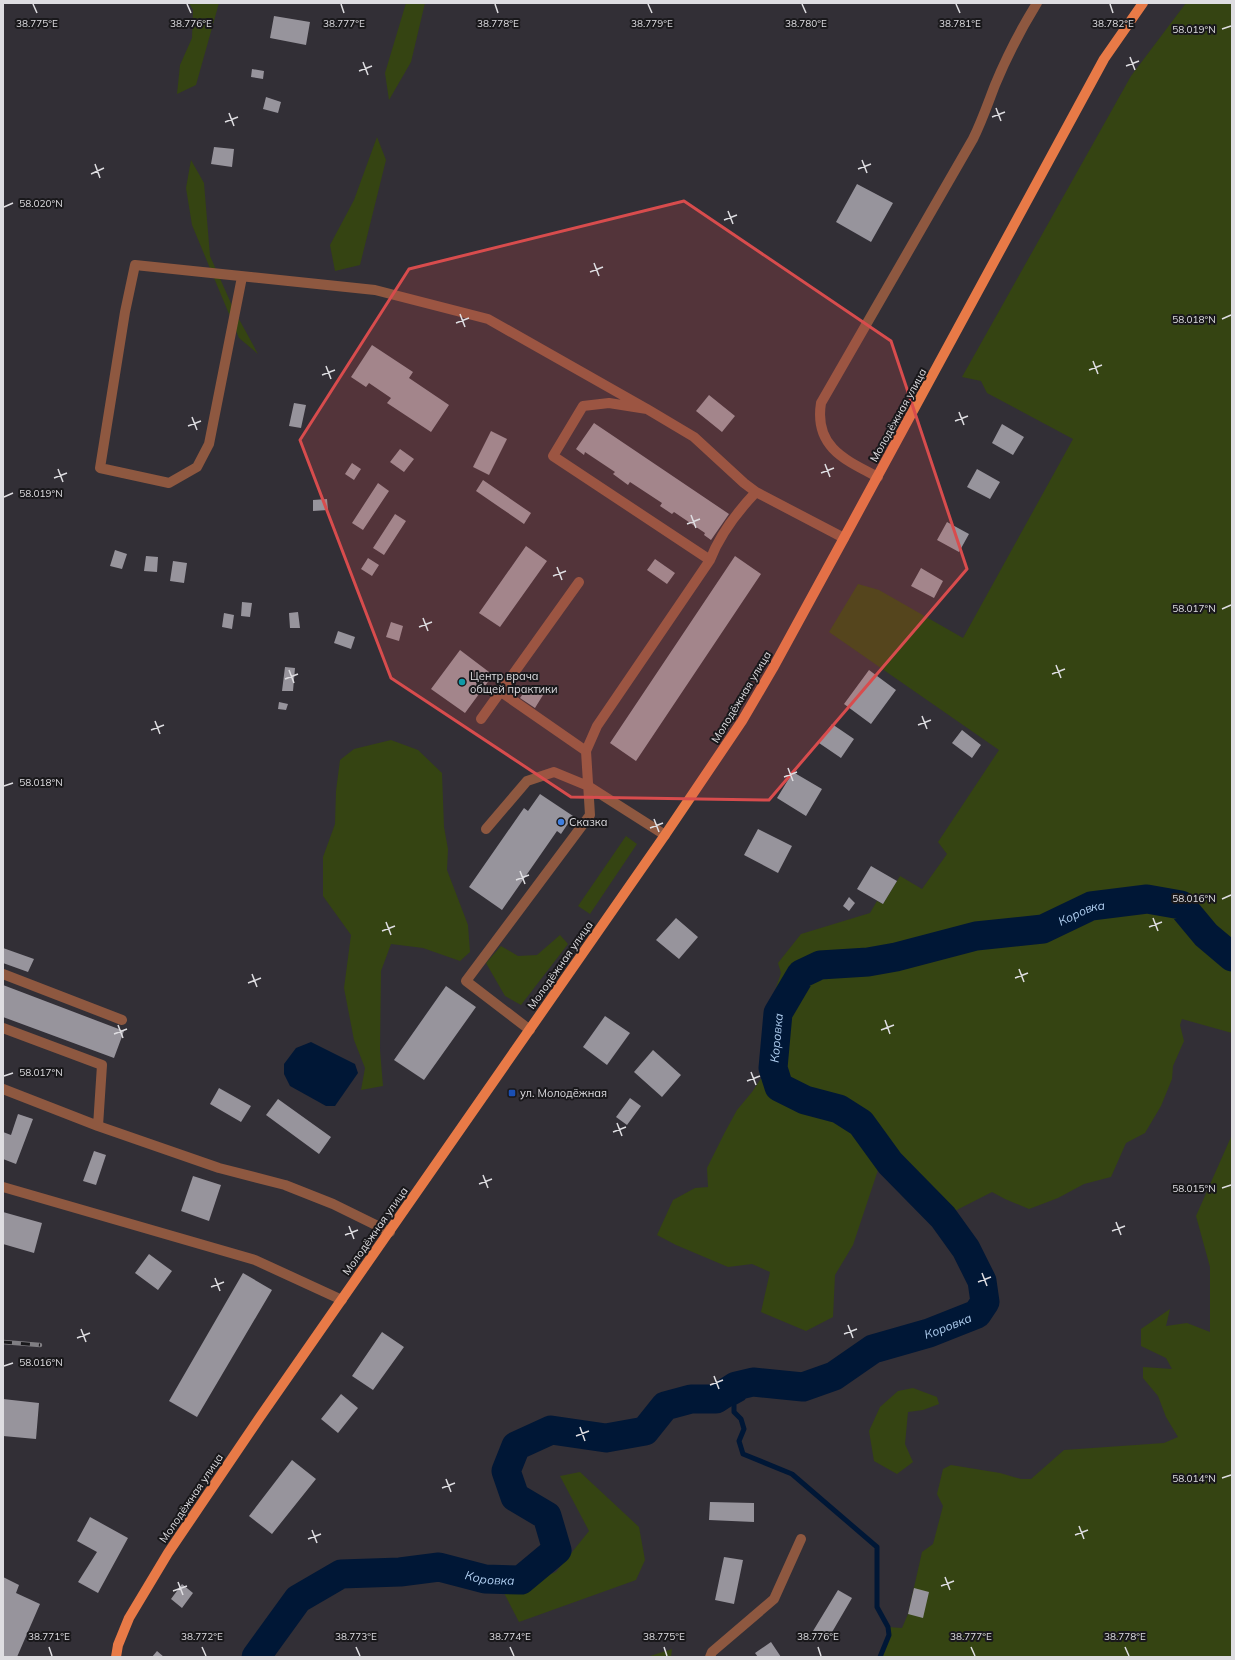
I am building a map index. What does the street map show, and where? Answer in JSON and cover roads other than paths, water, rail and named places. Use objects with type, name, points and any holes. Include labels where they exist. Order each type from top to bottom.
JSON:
[{"type":"main road","name":"Молодёжная улица","points":[[116,1657],[124,1629],[129,1618],[168,1553],[665,836],[742,721],[773,668],[878,477],[1104,59],[1143,3]]},
{"type":"street","points":[[878,477],[845,461],[834,450],[826,439],[821,427],[819,416],[820,404],[973,139],[983,118],[995,85],[1019,33],[1037,3]]},
{"type":"street","points":[[242,276],[210,444],[197,467],[169,483],[100,468],[125,312],[135,265],[242,276],[375,290],[488,319],[694,437],[744,483],[756,492],[844,538]]},
{"type":"street","points":[[647,409],[609,403],[583,406],[553,456],[710,560]]},
{"type":"street","points":[[530,1030],[466,981],[590,815],[586,751],[597,726],[710,560],[715,547],[741,507],[756,492]]},
{"type":"street","points":[[481,719],[579,582]]},
{"type":"street","points":[[501,692],[586,751]]},
{"type":"street","points":[[486,829],[527,781],[554,772],[588,786],[665,836]]},
{"type":"street","points":[[3,974],[122,1020]]},
{"type":"street","points":[[3,1028],[102,1065],[98,1126]]},
{"type":"street","points":[[3,1089],[98,1126],[219,1168],[285,1186],[333,1204],[390,1232]]},
{"type":"street","points":[[3,1187],[255,1260],[342,1300]]},
{"type":"street","points":[[710,1657],[712,1652],[774,1599],[801,1539]]},
{"type":"water","points":[[311,1042],[355,1064],[358,1073],[335,1106],[326,1106],[290,1086],[284,1074],[284,1064],[296,1048]]},
{"type":"waterway","name":"Коровка","points":[[256,1657],[298,1599],[341,1574],[400,1572],[439,1567],[485,1579],[521,1580],[557,1550],[547,1516],[515,1497],[506,1471],[516,1446],[551,1430],[606,1438],[645,1431],[665,1406],[691,1399],[716,1399],[736,1386],[753,1382],[803,1387],[834,1376],[873,1349],[929,1333],[977,1314],[985,1302],[982,1281],[966,1249],[943,1217],[890,1163],[861,1123],[839,1109],[805,1100],[779,1087],[773,1068],[778,1013],[801,974],[820,965],[868,962],[896,957],[976,936],[1043,929],[1091,906],[1147,899],[1181,905],[1206,935],[1232,957]]},
{"type":"waterway","points":[[736,1386],[746,1391],[743,1398],[734,1403],[734,1412],[741,1419],[744,1429],[739,1441],[743,1454],[792,1474],[877,1547],[877,1607],[888,1627],[889,1635],[880,1657]]},
{"type":"railway","points":[[3,1342],[40,1345]]},
{"type":"place","name":"Центр врача общей практики","points":[[462,682]]},
{"type":"place","name":"Сказка","points":[[561,822]]},
{"type":"place","name":"ул. Молодёжная","points":[[512,1093]]}]
